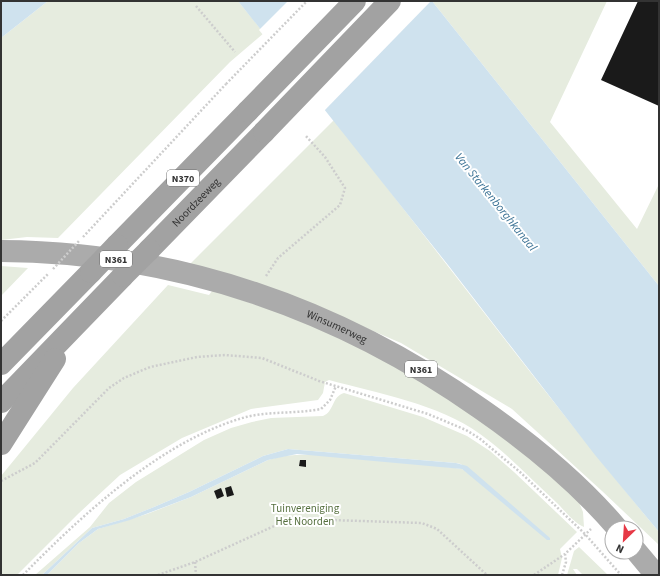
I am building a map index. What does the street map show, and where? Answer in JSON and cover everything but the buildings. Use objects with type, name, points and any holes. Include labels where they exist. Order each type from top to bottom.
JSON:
[{"type":"highway","name":"N370","points":[[1,364],[355,1]]},
{"type":"highway","name":"Noordzeeweg","points":[[1,402],[390,1]]},
{"type":"highway","name":"N370","points":[[1,350],[67,296]]},
{"type":"highway","name":"N370","points":[[1,444],[81,320]]},
{"type":"main road","name":"Winsumerweg","points":[[1,251],[67,253],[125,260],[187,273],[284,303],[367,339],[440,380],[514,432],[578,487],[610,520]]},
{"type":"main road","points":[[644,560],[656,575]]},
{"type":"path","points":[[1,321],[53,269],[226,84],[307,1]]},
{"type":"path","points":[[196,6],[235,52]]},
{"type":"path","points":[[255,294],[278,258],[340,205],[345,188],[325,158],[305,135]]},
{"type":"path","points":[[1,481],[35,463],[109,388],[124,378],[157,365],[197,357],[225,355],[246,356],[269,361],[336,386],[428,414],[466,430],[479,438],[520,472],[585,534],[621,575]]},
{"type":"path","points":[[23,575],[81,518],[103,500],[181,445],[245,417],[321,409],[330,400],[336,386]]},
{"type":"path","points":[[161,575],[195,562],[283,522],[300,519],[422,523],[437,528],[487,575]]},
{"type":"path","points":[[534,575],[565,554],[585,534],[604,526]]},
{"type":"path","points":[[562,575],[566,562],[565,554]]},
{"type":"path","points":[[195,562],[196,575]]},
{"type":"green space","points":[[48,1],[238,1],[264,33],[230,62],[58,238],[27,237],[1,240],[1,38]]},
{"type":"green space","points":[[432,1],[607,1],[550,122],[637,229],[659,184],[659,286]]},
{"type":"green space","points":[[334,120],[535,378],[659,532],[659,545],[644,531],[644,520],[633,520],[512,409],[401,343],[315,306],[189,265]]},
{"type":"green space","points":[[1,266],[28,268],[1,296]]},
{"type":"green space","points":[[168,285],[209,295],[212,291],[215,291],[287,315],[363,348],[435,388],[523,452],[578,500],[583,512],[584,527],[573,520],[520,467],[480,434],[464,424],[427,407],[329,380],[325,382],[323,393],[318,400],[251,409],[182,438],[120,475],[78,514],[17,575],[1,575],[1,476],[73,388]]},
{"type":"green space","name":"Tuinvereniging Het Noorden","points":[[344,393],[423,417],[467,436],[490,451],[577,532],[560,549],[562,558],[558,575],[47,575],[79,543],[98,529],[147,514],[191,497],[268,460],[279,457],[310,455],[391,461],[462,469],[471,475],[461,464],[456,463],[288,449],[263,456],[189,492],[154,507],[124,519],[92,528],[42,575],[35,575],[90,527],[109,503],[136,482],[204,440],[231,428],[271,418],[323,416],[327,414],[337,397]]},
{"type":"green space","points":[[579,547],[608,575],[583,575],[577,569],[573,569],[577,575],[567,575],[574,551]]},
{"type":"water","points":[[1,1],[48,1],[1,38]]},
{"type":"water","name":"Van Starkenborghkanaal","points":[[238,1],[432,1],[659,286],[659,532],[595,455],[448,265]]},
{"type":"water","points":[[288,449],[456,463],[467,466],[550,538],[550,540],[547,540],[462,469],[297,454],[268,460],[191,497],[130,520],[98,529],[79,543],[47,575],[42,575],[92,528],[124,519],[154,507],[189,492],[263,456]]},
{"type":"pier","points":[[288,1],[431,1],[324,111],[259,30]]}]
